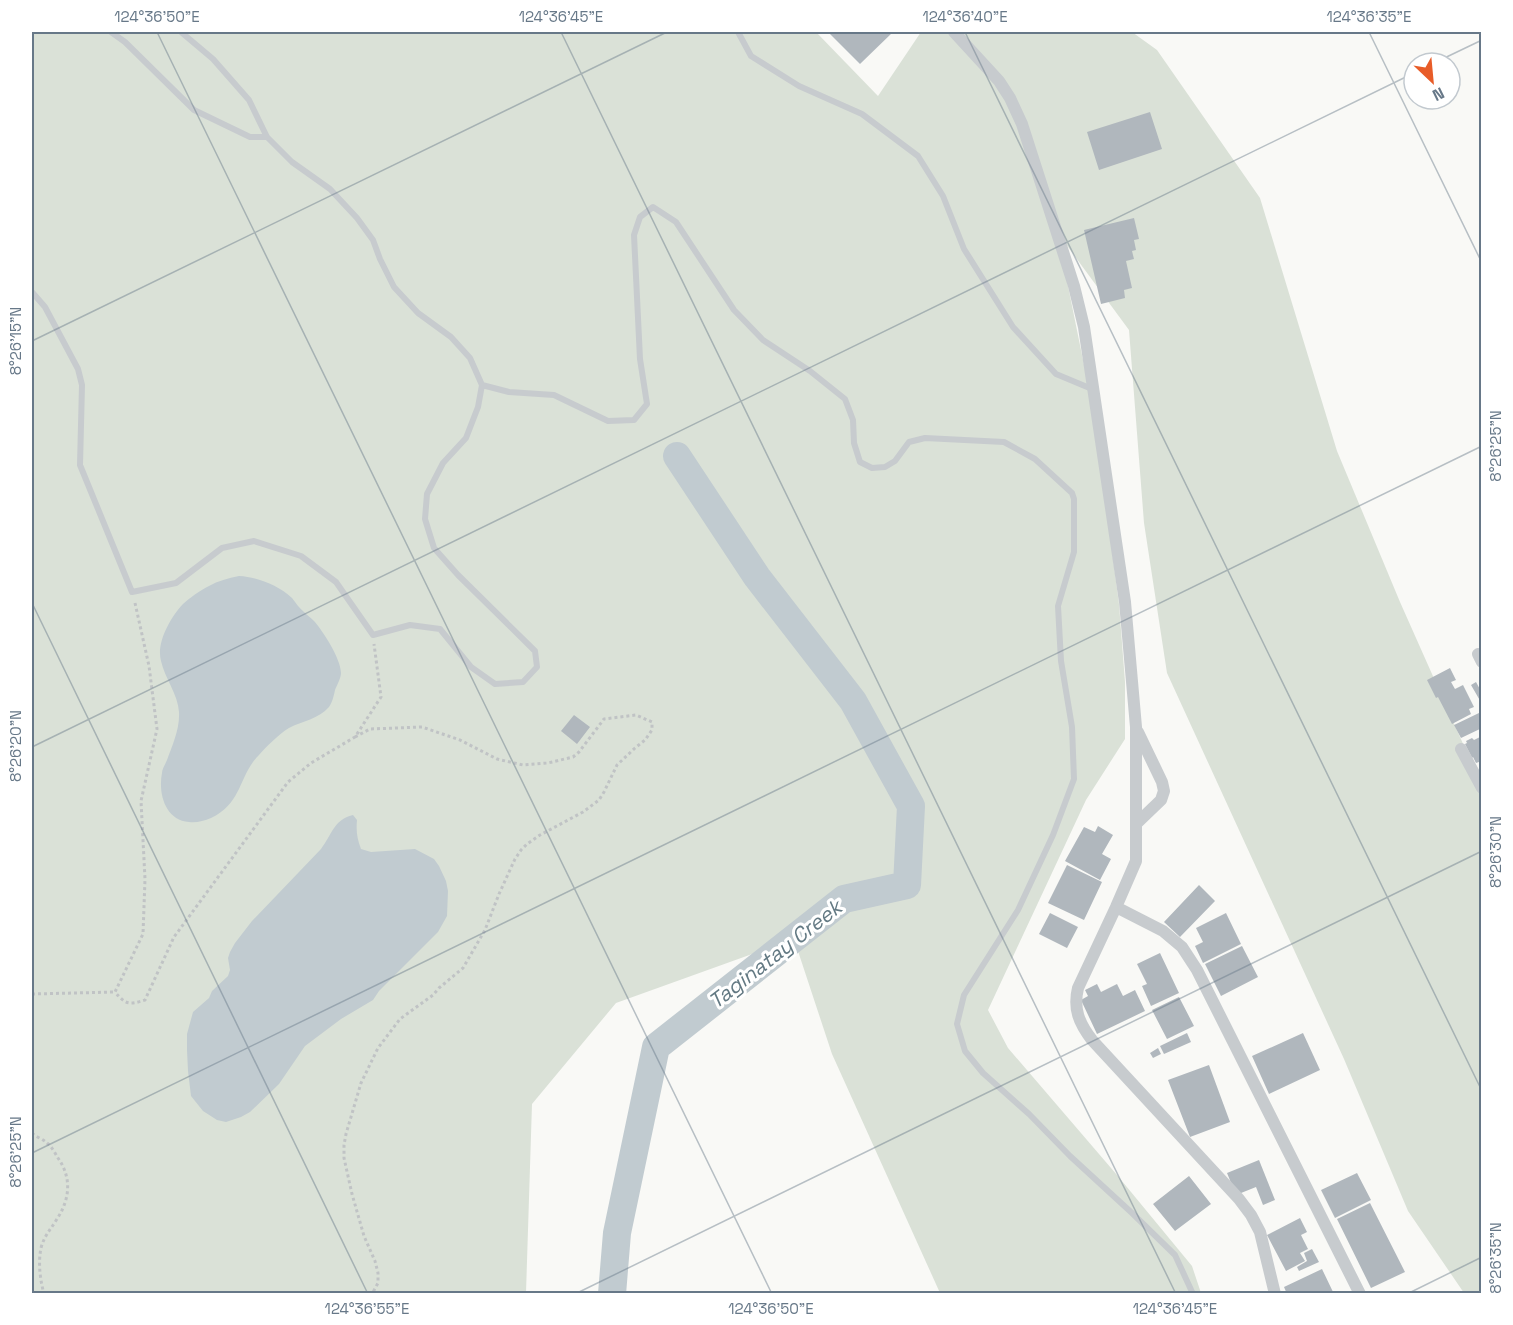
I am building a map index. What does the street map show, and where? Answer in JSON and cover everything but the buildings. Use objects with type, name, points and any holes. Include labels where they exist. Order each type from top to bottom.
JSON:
[{"type":"street","points":[[954,32],[999,81],[1022,124],[1074,286],[1084,327],[1125,602],[1136,727],[1136,861],[1078,988],[1077,1010],[1082,1027],[1092,1040],[1239,1199],[1251,1215],[1260,1232],[1275,1293]]},
{"type":"street","points":[[1136,727],[1164,790],[1161,800],[1136,824]]},
{"type":"street","points":[[1461,749],[1482,788]]},
{"type":"street","points":[[1116,907],[1163,931],[1182,947],[1197,970],[1360,1293]]},
{"type":"lane","points":[[111,32],[126,42],[194,110],[250,137],[267,137]]},
{"type":"lane","points":[[32,292],[45,307],[78,369],[82,385],[80,465],[132,592],[176,583],[222,548],[254,541],[301,556],[336,582],[373,635],[410,626],[440,629],[471,667],[495,684],[523,682],[537,667],[535,651],[434,548],[425,519],[427,494],[443,463],[466,438],[478,407],[482,385],[470,357],[452,337],[418,313],[394,287],[373,240],[357,218],[330,189],[292,162],[267,137],[249,100],[213,59],[181,32]]},
{"type":"lane","points":[[738,32],[751,56],[799,86],[862,114],[918,156],[943,196],[964,249],[1013,327],[1056,374],[1092,389]]},
{"type":"lane","points":[[482,385],[509,392],[554,395],[608,421],[634,420],[647,404],[640,359],[634,235],[640,217],[653,207],[676,222],[734,310],[763,340],[810,371],[845,399],[853,420],[854,443],[860,462],[872,468],[885,467],[895,460],[909,442],[925,438],[1004,442],[1035,459],[1072,493],[1074,552],[1059,606],[1061,662],[1072,727],[1074,779],[1053,835],[1018,910],[964,995],[957,1024],[965,1051],[983,1073],[1029,1114],[1175,1255],[1193,1293]]},
{"type":"path","points":[[115,992],[143,934],[146,879],[141,801],[157,729],[149,666],[132,592]]},
{"type":"path","points":[[355,737],[381,698],[373,635]]},
{"type":"path","points":[[32,994],[115,992],[123,1001],[131,1004],[145,1000],[174,937],[288,782],[311,763],[370,729],[422,728],[460,740],[497,759],[523,765],[548,763],[573,757],[604,719],[636,715],[652,722],[652,730],[645,740],[617,765],[599,800],[521,850],[499,894],[485,930],[463,968],[433,995],[400,1019],[378,1048],[361,1083],[344,1145],[344,1158],[352,1194],[378,1273],[378,1283],[372,1293]]},
{"type":"path","points":[[32,1133],[47,1143],[54,1152],[62,1163],[68,1180],[65,1203],[41,1247],[39,1265],[44,1293]]},
{"type":"shaded area","points":[[32,32],[816,32],[878,96],[921,32],[1132,32],[1157,50],[1260,198],[1337,451],[1400,602],[1481,780],[1481,1293],[1464,1293],[1408,1211],[1344,1059],[1167,673],[1144,523],[1129,330],[1057,232],[1094,414],[1119,604],[1125,682],[1125,739],[1086,800],[988,1010],[1008,1048],[1192,1266],[1201,1293],[940,1293],[832,1054],[794,939],[616,1003],[532,1104],[526,1293],[32,1293]]},
{"type":"shaded area","points":[[239,576],[267,582],[292,598],[314,621],[326,638],[338,660],[341,675],[329,707],[315,717],[289,728],[269,744],[252,763],[229,805],[211,818],[200,822],[189,822],[174,816],[162,797],[162,771],[175,737],[179,712],[161,661],[160,646],[169,623],[185,602],[212,584]]},
{"type":"shaded area","points":[[353,815],[357,820],[357,835],[361,849],[371,852],[415,849],[434,859],[446,881],[447,916],[438,932],[379,991],[373,1000],[341,1019],[305,1046],[279,1084],[250,1112],[226,1122],[217,1120],[203,1111],[191,1096],[187,1034],[193,1012],[228,976],[230,952],[252,921],[321,849],[337,824]]},
{"type":"waterway","name":"Taginatay Creek","points":[[612,1294],[617,1233],[656,1047],[844,899],[907,885],[911,806],[853,701],[757,577],[677,456]]}]
